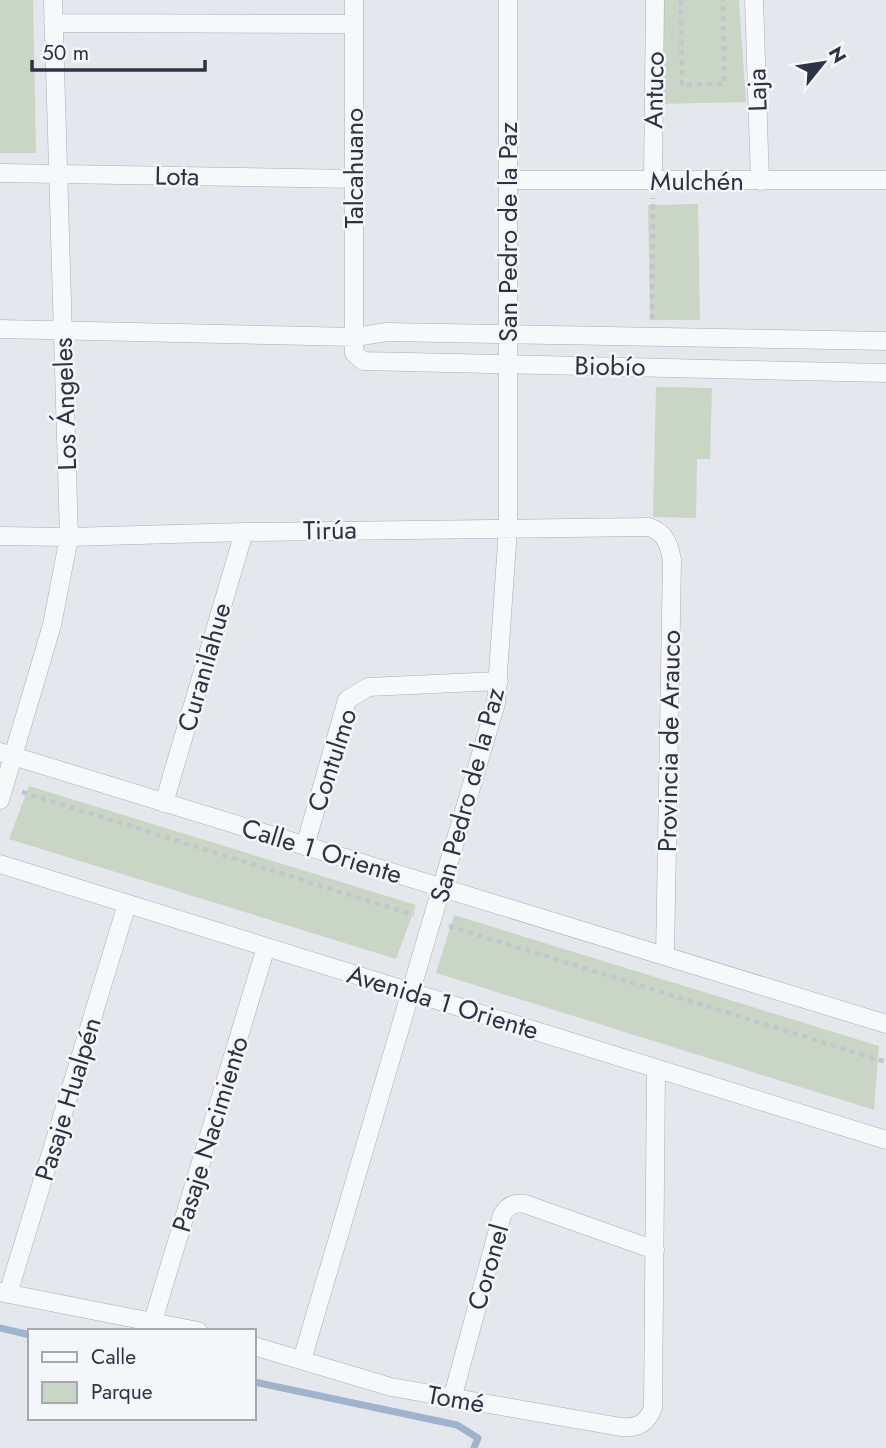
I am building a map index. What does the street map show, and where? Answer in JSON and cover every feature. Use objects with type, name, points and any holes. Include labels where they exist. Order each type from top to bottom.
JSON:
[{"type":"street","name":"Los Ángeles","points":[[0,800],[7,754],[52,625],[69,537],[53,0]]},
{"type":"street","name":"Talcahuano","points":[[354,0],[355,337]]},
{"type":"street","name":"San Pedro de la Paz","points":[[302,1360],[490,729],[499,681],[508,528],[508,0]]},
{"type":"street","name":"Antuco","points":[[653,180],[655,0]]},
{"type":"street","name":"Laja","points":[[754,0],[760,181]]},
{"type":"street","points":[[53,23],[354,23]]},
{"type":"street","name":"Lota","points":[[0,173],[354,179]]},
{"type":"street","name":"Mulchén","points":[[508,180],[886,180]]},
{"type":"street","name":"Biobío","points":[[0,330],[355,337],[387,332],[886,341]]},
{"type":"street","name":"Biobío","points":[[355,337],[354,354],[363,360],[886,373]]},
{"type":"street","name":"Tirúa","points":[[0,536],[508,528],[649,527],[659,530]]},
{"type":"street","name":"Provincia de Arauco","points":[[659,530],[670,548],[672,560],[665,956]]},
{"type":"street","name":"Curanilahue","points":[[164,803],[244,532]]},
{"type":"street","name":"Contulmo","points":[[305,846],[347,700],[368,687],[499,681]]},
{"type":"street","name":"Calle 1 Oriente","points":[[7,754],[886,1024]]},
{"type":"street","name":"Avenida 1 Oriente","points":[[0,864],[886,1140]]},
{"type":"street","name":"Pasaje Hualpén","points":[[4,1293],[127,904]]},
{"type":"street","name":"Pasaje Nacimiento","points":[[153,1321],[266,947]]},
{"type":"street","points":[[655,1250],[656,1069]]},
{"type":"street","name":"Coronel","points":[[452,1399],[502,1215],[509,1206],[525,1204],[655,1250]]},
{"type":"street","name":"Tomé","points":[[256,1347],[391,1387],[629,1428],[645,1422],[653,1408],[655,1250]]},
{"type":"street","points":[[4,1293],[189,1329]]},
{"type":"path","points":[[681,0],[682,85],[703,85],[724,84],[723,0]]},
{"type":"path","points":[[652,337],[653,180]]},
{"type":"green space","points":[[0,0],[33,0],[36,153],[0,153]]},
{"type":"green space","points":[[663,0],[739,0],[746,102],[660,104]]},
{"type":"green space","points":[[698,204],[700,320],[650,320],[648,205]]},
{"type":"green space","points":[[656,387],[712,388],[710,459],[697,459],[696,518],[653,517]]},
{"type":"green space","points":[[29,786],[416,905],[396,959],[9,839]]},
{"type":"green space","points":[[454,915],[879,1046],[874,1110],[436,973]]},
{"type":"waterway","points":[[0,1328],[28,1335]]},
{"type":"waterway","points":[[256,1382],[457,1425],[478,1438],[474,1448]]}]
